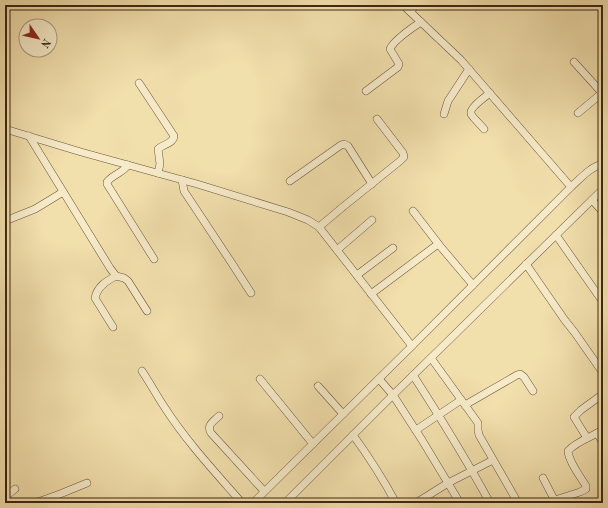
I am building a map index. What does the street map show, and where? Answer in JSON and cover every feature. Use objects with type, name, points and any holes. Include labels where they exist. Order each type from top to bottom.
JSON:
[{"type":"street","points":[[404,5],[461,60],[571,187]]},
{"type":"street","points":[[410,11],[417,5]]},
{"type":"street","points":[[366,91],[398,67],[399,64],[390,49],[391,46],[421,22]]},
{"type":"street","points":[[574,62],[603,94],[578,113]]},
{"type":"street","points":[[444,114],[448,101],[469,69]]},
{"type":"street","points":[[140,83],[174,136],[172,142],[161,146],[158,149],[160,164],[158,173]]},
{"type":"street","points":[[484,129],[470,112],[474,106],[490,93]]},
{"type":"street","points":[[319,227],[400,161],[404,156],[377,119]]},
{"type":"street","points":[[5,129],[301,216],[319,227],[412,346]]},
{"type":"street","points":[[29,136],[110,268],[116,276],[124,278],[128,282],[147,311]]},
{"type":"street","points":[[290,181],[344,144],[348,146],[372,184]]},
{"type":"street","points":[[253,503],[343,414],[380,381],[472,285],[571,187],[597,165],[603,163]]},
{"type":"street","points":[[128,165],[123,171],[110,178],[107,184],[154,259]]},
{"type":"street","points":[[182,180],[184,191],[251,293]]},
{"type":"street","points":[[285,503],[353,435],[392,393],[413,376],[603,189]]},
{"type":"street","points":[[5,221],[36,209],[63,192]]},
{"type":"street","points":[[592,200],[603,212]]},
{"type":"street","points":[[413,211],[472,285]]},
{"type":"street","points":[[337,250],[372,220]]},
{"type":"street","points":[[556,235],[603,302]]},
{"type":"street","points":[[371,294],[438,244]]},
{"type":"street","points":[[357,275],[393,248]]},
{"type":"street","points":[[526,264],[603,373]]},
{"type":"street","points":[[113,327],[95,298],[103,284],[116,276]]},
{"type":"street","points":[[430,358],[478,423],[479,435],[518,503]]},
{"type":"street","points":[[142,371],[180,429],[242,503]]},
{"type":"street","points":[[416,430],[438,415],[520,374],[524,377],[533,390]]},
{"type":"street","points":[[413,376],[473,470],[490,503]]},
{"type":"street","points":[[260,379],[313,444]]},
{"type":"street","points":[[380,381],[392,393],[460,503]]},
{"type":"street","points":[[318,386],[343,414]]},
{"type":"street","points":[[587,438],[574,417],[580,410],[603,394]]},
{"type":"street","points":[[219,416],[212,422],[209,430],[264,491]]},
{"type":"street","points":[[543,478],[555,501],[586,489],[586,486],[572,463],[568,451],[572,447],[600,431],[603,442]]},
{"type":"street","points":[[353,435],[366,452],[396,503]]},
{"type":"street","points":[[416,503],[448,483],[493,460]]},
{"type":"street","points":[[34,503],[88,483]]},
{"type":"street","points":[[5,497],[15,489]]}]
